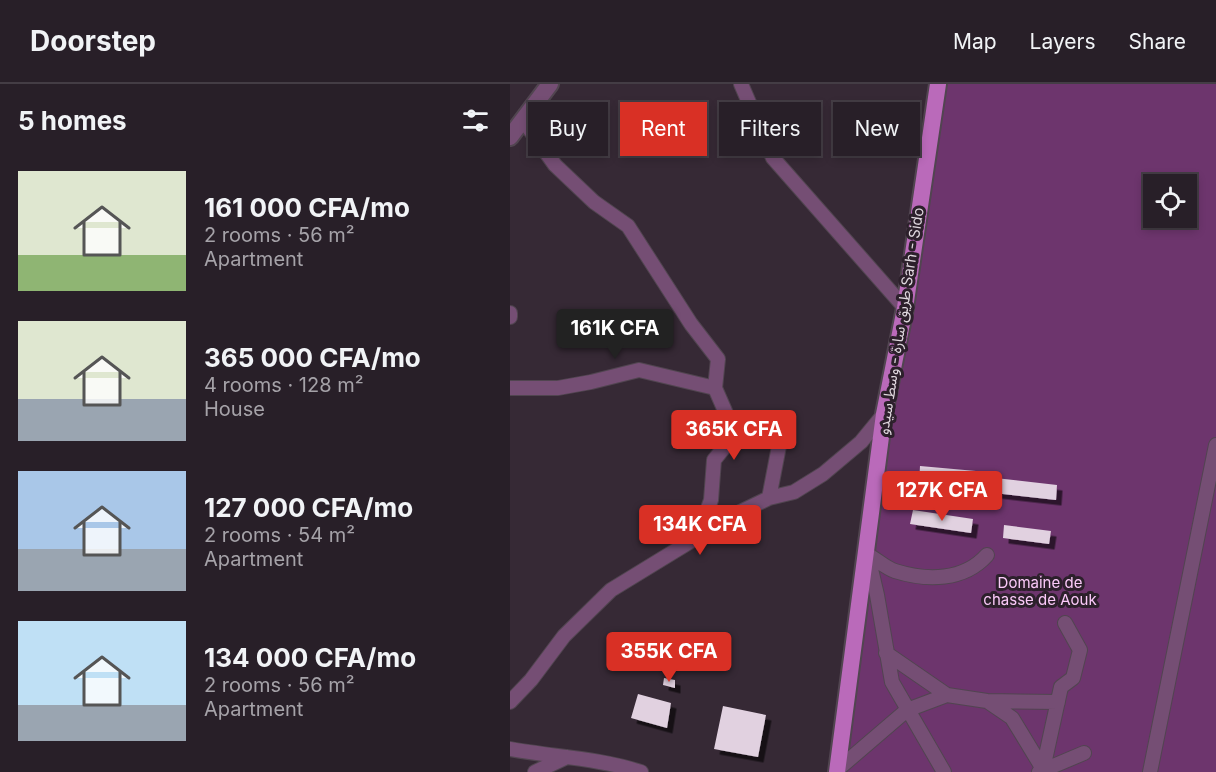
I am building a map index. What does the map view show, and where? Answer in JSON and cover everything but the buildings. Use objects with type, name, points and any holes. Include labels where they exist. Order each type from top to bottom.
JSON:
[{"type":"main road","name":"طريق سارة - وسط سيدو Sarh - Sido","points":[[837,771],[884,414],[905,308],[938,84]]},
{"type":"street","points":[[510,137],[550,84]]},
{"type":"street","points":[[741,84],[773,158],[905,308]]},
{"type":"street","points":[[523,120],[555,165],[594,202],[628,226],[691,324],[718,359],[715,388],[735,434],[714,460],[711,500],[697,539]]},
{"type":"street","points":[[510,388],[558,388],[639,370],[715,388]]},
{"type":"street","points":[[510,702],[531,680],[564,636],[611,590],[732,516],[769,498],[794,492],[823,474],[861,442],[884,414]]},
{"type":"street","points":[[769,498],[780,441]]},
{"type":"street","points":[[1150,772],[1216,445]]},
{"type":"street","points":[[867,554],[893,570],[919,576],[949,577],[976,567],[987,555]]},
{"type":"street","points":[[867,554],[877,595],[892,682],[944,772]]},
{"type":"street","points":[[1041,770],[1061,687],[1073,678],[1080,650],[1065,624]]},
{"type":"street","points":[[886,653],[947,694],[987,701],[1058,702]]},
{"type":"street","points":[[510,690],[531,680]]},
{"type":"street","points":[[837,771],[907,710],[947,694]]},
{"type":"street","points":[[987,701],[1012,718],[1041,770]]},
{"type":"street","points":[[510,749],[569,756],[618,765],[641,772]]},
{"type":"street","points":[[1041,770],[1084,753]]},
{"type":"street","points":[[535,772],[569,756]]},
{"type":"green space","name":"Domaine de chasse de Aouk","points":[[938,84],[1216,84],[1216,772],[837,772]]}]
